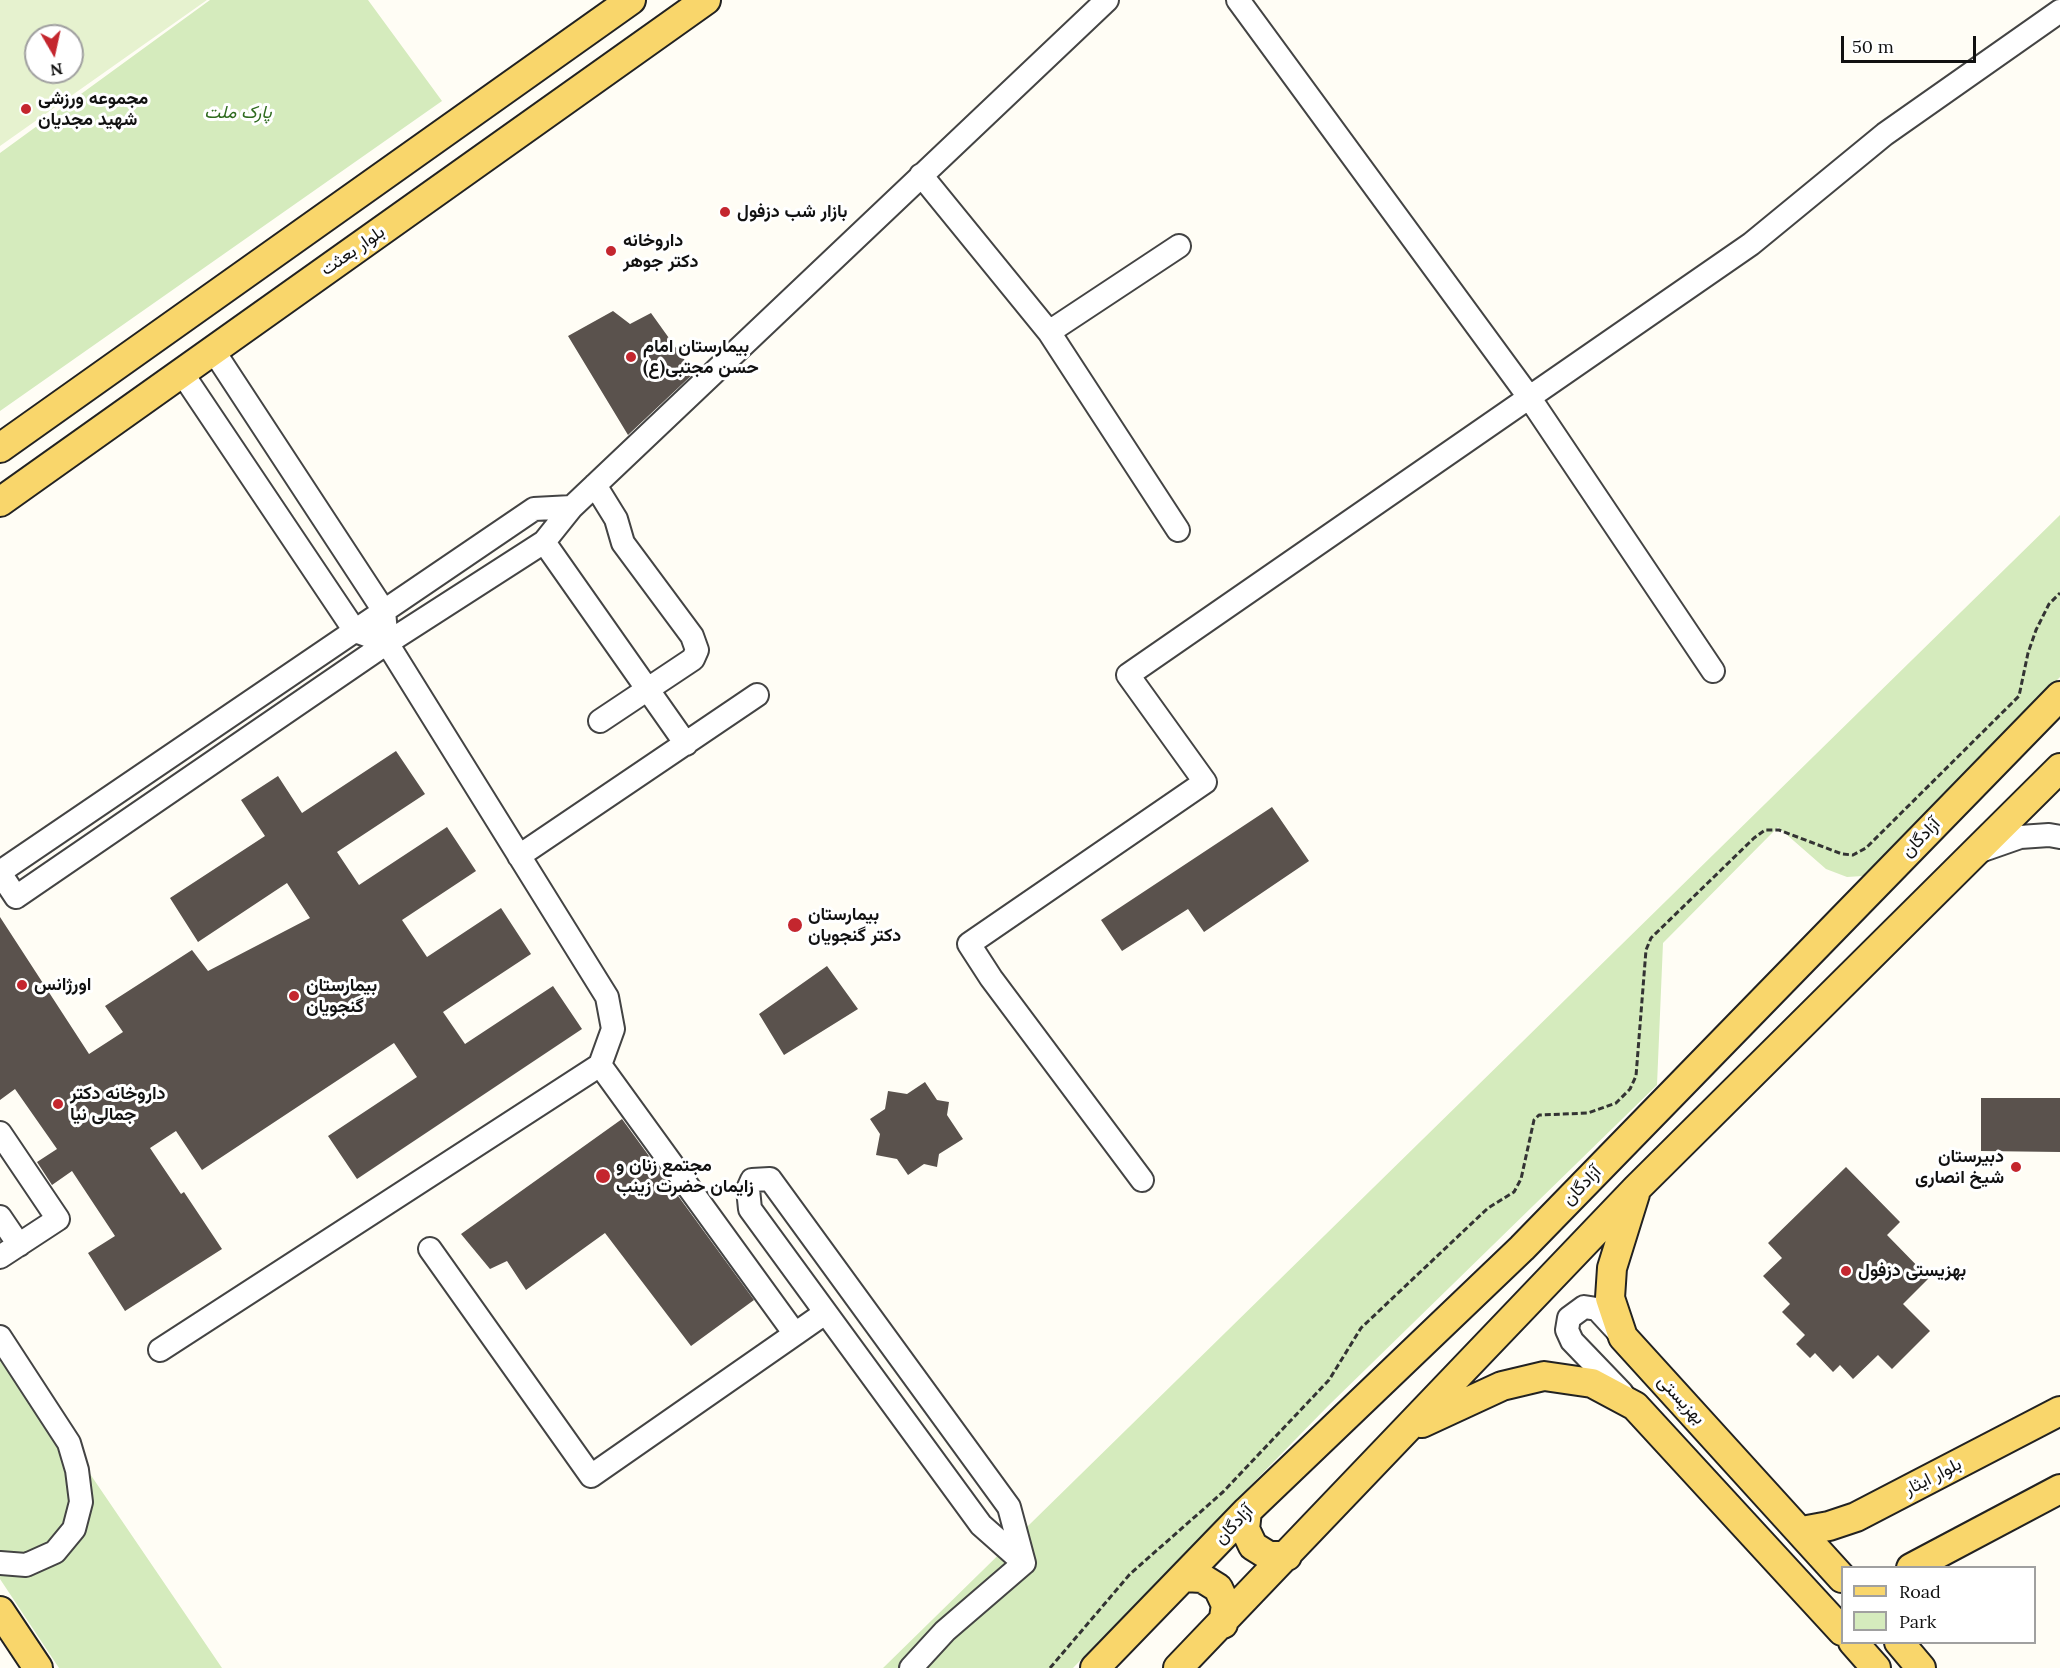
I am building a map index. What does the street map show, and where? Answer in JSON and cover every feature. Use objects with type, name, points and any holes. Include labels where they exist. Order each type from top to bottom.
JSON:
[{"type":"main road","points":[[0,448],[631,0]]},
{"type":"main road","name":"بلوار بعثت","points":[[0,502],[706,0]]},
{"type":"main road","points":[[569,44],[594,49],[597,66],[590,82]]},
{"type":"main road","name":"آزادگان","points":[[1095,1668],[1247,1511],[1521,1248],[2060,696]]},
{"type":"main road","points":[[1178,1668],[1637,1188],[2060,768]]},
{"type":"main road","name":"بهزیستی","points":[[1637,1188],[1612,1269],[1610,1298],[1623,1337],[1802,1531],[1841,1577]]},
{"type":"main road","points":[[1406,1430],[1502,1386],[1544,1376],[1592,1383],[1635,1406],[1841,1630]]},
{"type":"main road","name":"بلوار ایثار","points":[[1802,1531],[1829,1526],[1856,1517],[2060,1411]]},
{"type":"main road","points":[[1915,1566],[2060,1489]]},
{"type":"main road","points":[[1247,1511],[1245,1529],[1253,1546],[1269,1556],[1287,1556]]},
{"type":"main road","points":[[1184,1577],[1202,1578],[1218,1588],[1226,1605],[1223,1623]]},
{"type":"main road","points":[[0,1611],[38,1668]]},
{"type":"main road","points":[[1855,1644],[1876,1668]]},
{"type":"main road","points":[[1901,1644],[1921,1668]]},
{"type":"street","points":[[572,507],[534,509],[0,873],[16,897],[387,643],[544,542],[572,507],[595,484],[1107,0]]},
{"type":"street","points":[[1238,0],[1529,397],[1713,671]]},
{"type":"street","points":[[1142,1180],[991,978],[969,944],[1205,782],[1128,675],[1751,244],[1885,134],[2060,11]]},
{"type":"street","points":[[921,176],[1049,332],[1178,530]]},
{"type":"street","points":[[1049,332],[1179,246]]},
{"type":"street","points":[[160,1350],[600,1065],[613,1029],[607,997],[387,643],[384,611],[213,350]]},
{"type":"street","points":[[182,373],[355,631],[387,643]]},
{"type":"street","points":[[595,484],[616,519],[623,543],[692,636],[697,650],[693,659],[600,721]]},
{"type":"street","points":[[544,542],[686,744]]},
{"type":"street","points":[[519,856],[757,695]]},
{"type":"street","points":[[1976,853],[2020,837],[2049,835],[2060,837]]},
{"type":"street","points":[[600,1065],[795,1334]]},
{"type":"street","points":[[0,1133],[58,1219],[9,1251],[0,1217]]},
{"type":"street","points":[[770,1179],[1009,1507],[1024,1563],[981,1525],[750,1209],[748,1189],[752,1180],[770,1179]]},
{"type":"street","points":[[430,1249],[591,1476],[825,1313]]},
{"type":"street","points":[[1623,1337],[1597,1309],[1584,1307],[1569,1317],[1567,1330],[1572,1341],[1635,1406]]},
{"type":"street","points":[[0,1337],[69,1443],[77,1470],[81,1502],[74,1529],[55,1552],[26,1565],[0,1563]]},
{"type":"street","points":[[911,1668],[945,1631],[1024,1563]]},
{"type":"path","points":[[1050,1668],[1130,1574],[1223,1492],[1329,1380],[1361,1328],[1488,1208],[1514,1191],[1521,1179],[1534,1120],[1539,1115],[1588,1113],[1616,1103],[1630,1089],[1636,1077],[1646,950],[1651,938],[1754,838],[1766,830],[1779,830],[1842,854],[1853,855],[1866,849],[2019,696],[2028,653],[2036,630],[2049,604],[2060,593]]},
{"type":"green space","name":"مجموعه ورزشی شهید مجدیان","points":[[0,0],[207,0],[0,146]]},
{"type":"green space","name":"پارک ملت","points":[[210,0],[368,0],[442,101],[0,411],[0,153]]},
{"type":"green space","points":[[2060,515],[2060,677],[1863,876],[1847,877],[1826,869],[1778,827],[1663,943],[1657,1085],[1328,1406],[1073,1668],[883,1668]]},
{"type":"green space","points":[[0,1337],[222,1668],[59,1668],[0,1579]]},
{"type":"building","name":"بیمارستان امام حسن مجتبی(ع)","points":[[613,311],[630,324],[651,313],[694,373],[628,435],[568,336]]},
{"type":"building","name":"بیمارستان گنجویان","points":[[396,751],[425,794],[337,852],[359,885],[447,827],[476,871],[402,920],[427,957],[501,908],[531,954],[443,1012],[465,1044],[553,986],[582,1029],[357,1179],[328,1136],[417,1077],[394,1043],[202,1170],[176,1131],[150,1148],[181,1194],[184,1192],[222,1249],[125,1311],[88,1253],[115,1236],[72,1171],[52,1185],[37,1162],[57,1149],[15,1089],[0,1100],[0,917],[89,1054],[123,1032],[105,1006],[192,950],[208,971],[310,918],[287,883],[198,942],[170,898],[265,836],[241,800],[278,776],[302,813]]},
{"type":"building","points":[[1272,807],[1309,861],[1204,932],[1188,909],[1122,951],[1101,920]]},
{"type":"building","points":[[827,966],[858,1009],[784,1055],[759,1014]]},
{"type":"building","points":[[925,1082],[937,1100],[949,1102],[947,1115],[963,1139],[939,1154],[937,1167],[924,1164],[908,1175],[897,1159],[876,1155],[880,1134],[870,1119],[885,1109],[888,1091],[907,1094]]},
{"type":"building","points":[[1981,1098],[2060,1098],[2060,1152],[1981,1151]]},
{"type":"building","name":"مجتمع زنان و زایمان حضرت زینب","points":[[622,1119],[754,1300],[691,1346],[605,1233],[526,1290],[507,1261],[490,1269],[461,1234]]},
{"type":"building","name":"بهزیستی دزفول","points":[[1846,1167],[1900,1222],[1887,1235],[1929,1278],[1903,1304],[1930,1331],[1892,1369],[1878,1355],[1853,1379],[1840,1365],[1833,1372],[1815,1353],[1810,1358],[1796,1344],[1805,1335],[1782,1312],[1790,1304],[1763,1276],[1782,1258],[1768,1243]]},
{"type":"place","name":"مجموعه ورزشی شهید مجدیان","points":[[26,109]]},
{"type":"place","name":"بازار شب دزفول","points":[[725,212]]},
{"type":"place","name":"داروخانه دکتر جوهر","points":[[611,251]]},
{"type":"place","name":"بیمارستان امام حسن مجتبی(ع)","points":[[631,357]]},
{"type":"place","name":"بیمارستان دکتر گنجویان","points":[[795,925]]},
{"type":"place","name":"اورژانس","points":[[22,985]]},
{"type":"place","name":"بیمارستان گنجویان","points":[[294,996]]},
{"type":"place","name":"داروخانه دکتر جمالی نیا","points":[[58,1104]]},
{"type":"place","name":"دبیرستان شیخ انصاری","points":[[2016,1167]]},
{"type":"place","name":"مجتمع زنان و زایمان حضرت زینب","points":[[603,1176]]},
{"type":"place","name":"بهزیستی دزفول","points":[[1846,1271]]}]
